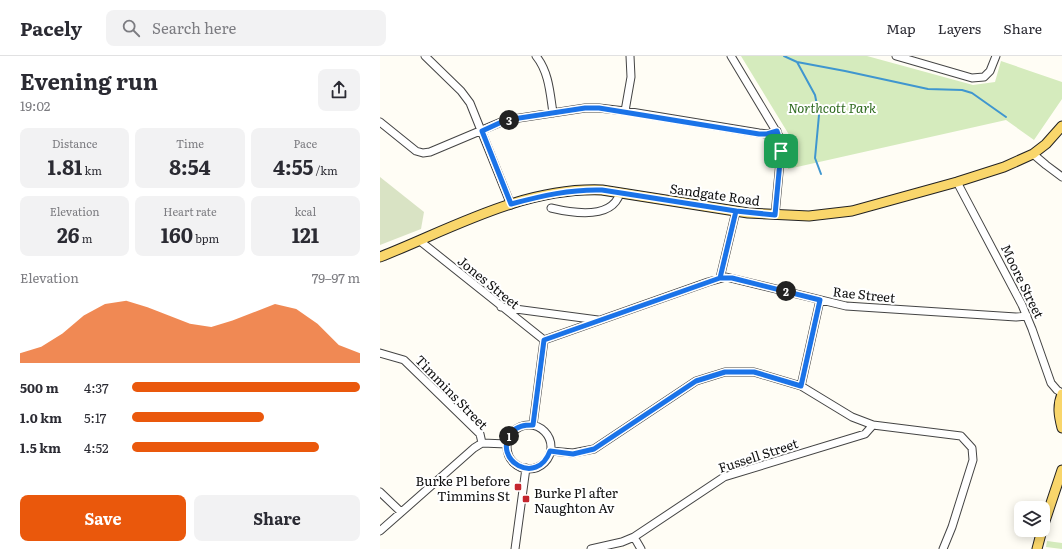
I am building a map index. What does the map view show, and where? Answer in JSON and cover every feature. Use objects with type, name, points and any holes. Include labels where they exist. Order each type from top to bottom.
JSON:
[{"type":"main road","name":"Sandgate Road","points":[[380,257],[475,217],[511,204],[541,196],[588,190],[602,190],[736,211],[775,215],[809,216],[852,211],[957,182],[1004,167],[1033,154],[1046,144],[1062,126]]},
{"type":"main road","points":[[1062,394],[1059,413],[1062,428]]},
{"type":"main road","points":[[1050,506],[1062,470]]},
{"type":"main road","points":[[1037,549],[1040,537]]},
{"type":"street","points":[[425,56],[470,103],[511,204]]},
{"type":"street","points":[[536,56],[547,76],[553,113]]},
{"type":"street","points":[[625,111],[631,77],[630,56]]},
{"type":"street","points":[[731,56],[777,131],[781,145],[775,215]]},
{"type":"street","points":[[896,56],[972,78],[984,78],[990,71],[996,56]]},
{"type":"street","points":[[380,122],[416,151],[423,153],[430,152],[506,120],[585,108],[625,111],[759,134],[767,134],[777,131]]},
{"type":"street","points":[[1033,154],[1062,177]]},
{"type":"street","name":"Moore Street","points":[[957,182],[1022,305],[1051,383],[1062,394]]},
{"type":"street","points":[[552,208],[586,214],[603,210],[615,203],[620,193]]},
{"type":"street","points":[[720,278],[736,211]]},
{"type":"street","name":"Jones Street","points":[[420,241],[544,340]]},
{"type":"street","name":"Rae Street","points":[[544,340],[720,278],[732,278],[846,306],[1016,317],[1027,316]]},
{"type":"street","points":[[801,386],[820,300]]},
{"type":"street","points":[[501,307],[598,320]]},
{"type":"street","points":[[533,425],[544,340]]},
{"type":"street","name":"Timmins Street","points":[[380,353],[404,360],[480,434],[482,443]]},
{"type":"street","points":[[550,451],[573,454],[594,449],[696,381],[725,372],[754,372],[801,386],[852,417],[873,425],[961,436],[972,448],[973,460],[952,527],[943,549]]},
{"type":"street","points":[[524,425],[538,426],[549,437],[551,444],[550,451],[544,462],[532,468],[526,468],[514,463],[509,457],[507,444],[508,437],[512,432],[518,427],[524,425]]},
{"type":"street","name":"Fussell Street","points":[[591,549],[622,542],[634,537],[724,477],[865,434],[873,425]]},
{"type":"street","points":[[380,531],[474,448],[482,443],[507,444]]},
{"type":"street","points":[[515,549],[526,468]]},
{"type":"street","points":[[380,492],[401,512]]},
{"type":"street","points":[[634,537],[641,549]]},
{"type":"green space","name":"Northcott Park","points":[[741,56],[867,56],[973,85],[995,82],[1001,61],[1062,82],[1062,99],[1034,140],[1006,120],[788,169],[791,138]]},
{"type":"green space","points":[[380,177],[424,212],[421,229],[380,245]]},
{"type":"green space","points":[[1047,541],[1062,543],[1062,549],[1046,547]]},
{"type":"waterway","points":[[784,56],[797,62],[928,89],[962,90],[972,93],[1006,117]]},
{"type":"waterway","points":[[797,62],[815,95],[819,115],[815,158],[821,174]]},
{"type":"place","name":"Burke Pl before Timmins St","points":[[518,487]]},
{"type":"place","name":"Burke Pl after Naughton Av","points":[[526,499]]},
{"type":"route","points":[[781,151],[775,215],[736,211],[720,278],[544,340],[533,425],[518,427],[508,437],[507,451],[509,457],[514,463],[526,468],[532,468],[539,466],[544,462],[550,451],[573,454],[594,449],[696,381],[725,372],[754,372],[782,379],[801,386],[820,300],[732,278],[720,278],[728,244],[736,211],[602,190],[588,190],[541,196],[511,204],[482,131],[506,120],[585,108],[599,108],[625,111],[759,134],[767,134],[777,131],[781,151]]}]
